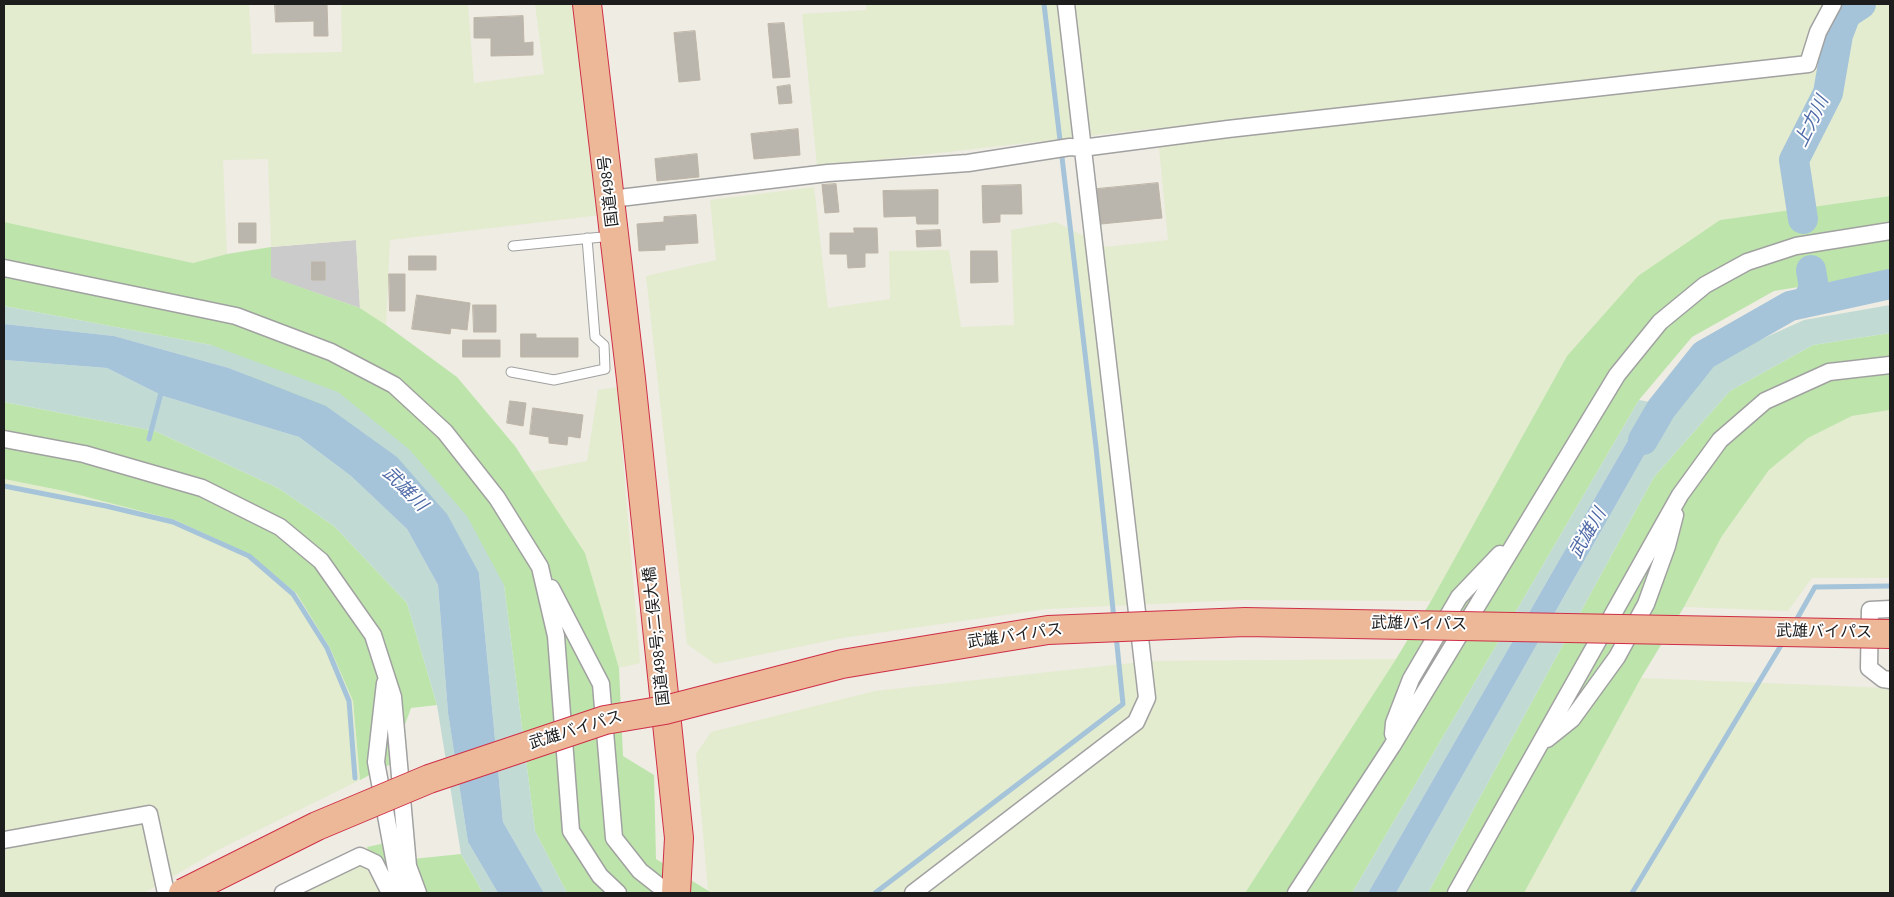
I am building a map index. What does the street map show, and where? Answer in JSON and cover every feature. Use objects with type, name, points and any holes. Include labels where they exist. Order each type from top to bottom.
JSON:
[{"type":"highway","name":"国道498号","points":[[587,4],[631,379]]},
{"type":"highway","name":"国道498号;二俣大橋","points":[[631,379],[679,838],[676,893]]},
{"type":"highway","name":"武雄バイパス","points":[[183,893],[316,826],[429,779],[605,720],[665,710],[842,664],[1048,630],[1245,622],[1890,634]]},
{"type":"street","points":[[913,893],[1136,722],[1147,698],[1076,148],[1066,4]]},
{"type":"street","points":[[611,199],[828,173],[968,163],[1047,150],[1808,64],[1818,32],[1833,4]]},
{"type":"street","points":[[1296,893],[1392,746],[1617,375],[1660,322],[1705,285],[1747,262],[1796,246],[1890,231]]},
{"type":"street","points":[[4,268],[236,316],[331,352],[394,385],[445,432],[497,498],[540,567],[601,684],[614,838],[640,871],[668,893]]},
{"type":"street","points":[[1456,893],[1680,495],[1720,440],[1764,401],[1828,372],[1890,365]]},
{"type":"street","points":[[4,439],[84,454],[202,488],[280,527],[321,560],[373,635],[393,698],[408,866],[418,893]]},
{"type":"street","points":[[1540,745],[1572,718],[1617,657],[1646,604],[1668,546],[1680,495]]},
{"type":"street","points":[[540,567],[556,636],[571,831],[600,876],[618,893]]},
{"type":"street","points":[[1890,609],[1870,610],[1869,668],[1883,679],[1890,680]]},
{"type":"street","points":[[386,675],[376,762],[395,889]]},
{"type":"street","points":[[4,840],[149,814],[166,893]]},
{"type":"street","points":[[283,893],[360,856],[375,863],[395,889]]},
{"type":"lane","points":[[513,246],[615,235]]},
{"type":"lane","points":[[511,372],[554,380],[605,369],[604,345],[595,337],[587,238]]},
{"type":"shaded area","points":[[356,240],[360,308],[270,277],[271,247]]},
{"type":"shaded area","points":[[1890,305],[1890,333],[1813,345],[1730,391],[1654,477],[1428,893],[1396,893],[1672,406],[1711,362],[1804,320]]},
{"type":"shaded area","points":[[4,306],[211,345],[338,392],[409,449],[467,516],[504,585],[535,831],[567,893],[544,893],[503,822],[479,573],[326,406],[229,368],[114,336],[4,324]]},
{"type":"shaded area","points":[[4,360],[107,368],[163,396],[299,437],[351,476],[407,529],[438,585],[448,713],[468,842],[498,893],[483,893],[461,854],[437,705],[407,603],[334,526],[278,488],[155,431],[4,402]]},
{"type":"shaded area","points":[[1639,400],[1650,402],[1368,893],[1352,893]]},
{"type":"green space","points":[[4,4],[249,4],[252,54],[342,52],[341,4],[468,4],[474,83],[544,74],[535,4],[576,4],[601,215],[390,240],[386,325],[360,308],[356,240],[271,247],[268,159],[223,160],[227,254],[193,263],[4,222]]},
{"type":"green space","points":[[866,4],[1890,4],[1890,196],[1720,220],[1567,356],[1431,601],[1241,600],[1047,609],[842,638],[715,664],[687,644],[646,276],[716,260],[710,200],[814,187],[828,308],[890,299],[889,251],[949,250],[961,327],[1014,325],[1011,230],[1056,222],[1105,247],[1168,240],[1157,128],[817,167],[802,14],[866,10]]},
{"type":"green space","points":[[1890,196],[1890,272],[1774,291],[1692,337],[1639,400],[1352,893],[1245,893],[1396,659],[1431,601],[1567,356],[1638,276],[1720,220]]},
{"type":"green space","points":[[4,222],[193,263],[227,254],[271,247],[271,277],[360,308],[457,377],[515,446],[585,553],[619,668],[623,756],[654,775],[656,859],[712,893],[567,893],[535,831],[504,585],[211,345],[4,306]]},
{"type":"green space","points":[[1890,333],[1890,410],[1852,416],[1808,438],[1769,470],[1722,536],[1684,607],[1641,678],[1524,893],[1428,893],[1654,477],[1730,391],[1813,345]]},
{"type":"green space","points":[[617,387],[640,663],[619,668],[585,553],[532,472],[587,461],[598,390]]},
{"type":"green space","points":[[4,402],[155,431],[278,488],[334,526],[407,603],[437,705],[411,708],[391,764],[360,780],[353,701],[330,648],[297,594],[251,555],[175,520],[64,491],[4,479]]},
{"type":"green space","points":[[1890,410],[1890,578],[1812,578],[1788,611],[1684,607],[1722,536],[1769,470],[1808,438],[1852,416]]},
{"type":"green space","points":[[4,479],[64,491],[175,520],[251,555],[297,594],[330,648],[353,701],[360,780],[222,848],[144,893],[4,893]]},
{"type":"green space","points":[[1396,659],[1245,893],[712,893],[708,891],[696,754],[711,732],[875,691],[1150,661]]},
{"type":"green space","points":[[1641,678],[1890,688],[1890,893],[1524,893]]},
{"type":"green space","points":[[399,840],[413,859],[461,854],[483,893],[385,893],[367,847]]},
{"type":"green space","points":[[367,847],[385,893],[273,893]]},
{"type":"water","points":[[4,324],[114,336],[229,368],[326,406],[397,457],[447,514],[479,573],[503,822],[544,893],[498,893],[468,842],[448,713],[438,585],[407,529],[351,476],[299,437],[163,396],[107,368],[4,360]]},
{"type":"water","points":[[1650,402],[1672,406],[1396,893],[1368,893]]},
{"type":"building","points":[[275,4],[327,4],[328,36],[314,36],[314,21],[276,22]]},
{"type":"building","points":[[523,16],[524,43],[533,42],[533,55],[491,56],[491,38],[474,38],[474,18]]},
{"type":"building","points":[[784,23],[790,77],[773,78],[768,24]]},
{"type":"building","points":[[695,31],[700,80],[679,82],[674,33]]},
{"type":"building","points":[[790,85],[792,103],[779,104],[777,87]]},
{"type":"building","points":[[798,129],[800,155],[754,159],[751,134]]},
{"type":"building","points":[[697,154],[699,177],[657,181],[655,159]]},
{"type":"building","points":[[1158,183],[1162,218],[1101,224],[1097,189]]},
{"type":"building","points":[[836,184],[839,212],[825,213],[822,185]]},
{"type":"building","points":[[1021,185],[1022,214],[1000,214],[1000,222],[983,223],[982,186]]},
{"type":"building","points":[[938,190],[938,224],[917,224],[916,216],[884,217],[883,191]]},
{"type":"building","points":[[696,215],[698,243],[665,245],[665,250],[639,251],[637,224],[664,222],[664,217]]},
{"type":"building","points":[[239,223],[256,223],[256,243],[239,243]]},
{"type":"building","points":[[854,228],[877,228],[878,253],[865,253],[865,267],[848,268],[847,254],[830,254],[830,233],[854,233]]},
{"type":"building","points":[[940,230],[941,246],[917,247],[916,231]]},
{"type":"building","points":[[971,251],[997,251],[998,282],[971,283]]},
{"type":"building","points":[[409,256],[436,256],[436,270],[409,270]]},
{"type":"building","points":[[312,262],[325,262],[325,280],[312,280]]},
{"type":"building","points":[[389,274],[405,274],[405,311],[390,311]]},
{"type":"building","points":[[417,295],[470,303],[467,330],[451,328],[450,334],[412,329]]},
{"type":"building","points":[[473,305],[496,305],[496,332],[474,332]]},
{"type":"building","points":[[521,334],[536,334],[536,338],[578,338],[578,357],[521,357]]},
{"type":"building","points":[[463,340],[500,340],[500,357],[463,357]]},
{"type":"building","points":[[510,401],[526,403],[523,426],[507,423]]},
{"type":"building","points":[[533,408],[583,415],[580,438],[568,436],[567,445],[549,443],[549,437],[530,434]]},
{"type":"waterway","points":[[1044,4],[1096,447],[1114,619]]},
{"type":"waterway","name":"上力川","points":[[1803,219],[1794,160],[1828,93],[1838,35],[1846,14],[1861,4]]},
{"type":"waterway","name":"上力川","points":[[1807,301],[1814,288],[1811,270]]},
{"type":"waterway","name":"武雄川","points":[[1643,440],[1661,409],[1704,355],[1790,306],[1890,284]]},
{"type":"waterway","points":[[149,439],[162,389]]},
{"type":"waterway","points":[[4,486],[106,506],[173,522],[249,556],[293,594],[327,648],[349,701],[355,778]]},
{"type":"waterway","points":[[1794,624],[1815,587],[1890,586]]},
{"type":"waterway","points":[[875,893],[1123,704],[1116,635]]},
{"type":"waterway","points":[[1632,893],[1783,642]]}]
